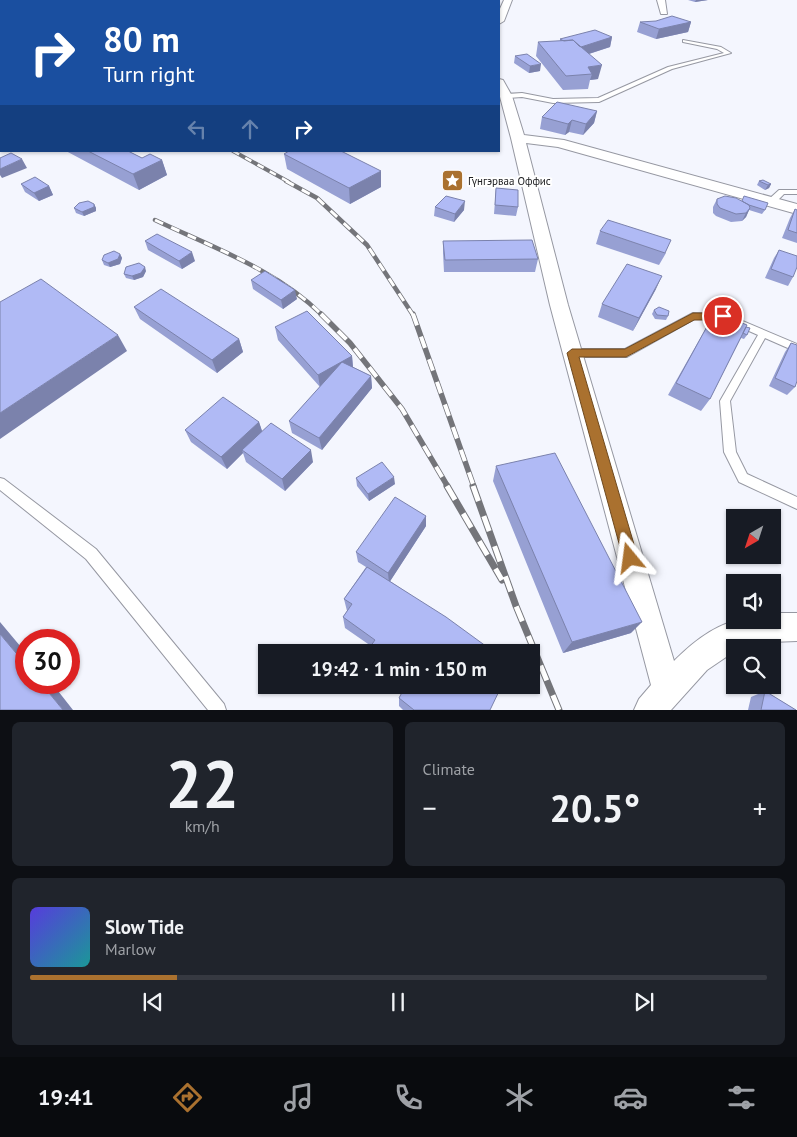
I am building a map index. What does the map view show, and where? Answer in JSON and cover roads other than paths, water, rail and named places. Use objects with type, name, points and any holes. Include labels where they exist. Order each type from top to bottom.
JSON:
[{"type":"street","points":[[500,19],[508,0]]},
{"type":"street","points":[[662,0],[664,12]]},
{"type":"street","points":[[503,89],[518,138],[658,699]]},
{"type":"street","points":[[518,138],[559,143],[797,209]]},
{"type":"street","points":[[658,699],[700,654],[734,635],[777,626],[797,627]]},
{"type":"lane","points":[[503,89],[553,102],[599,100],[670,68],[728,53],[718,48],[685,41]]},
{"type":"lane","points":[[772,202],[782,192],[797,192]]},
{"type":"lane","points":[[572,353],[626,353],[693,316],[723,316],[797,348]]},
{"type":"lane","points":[[763,334],[725,401],[730,452],[743,478],[797,503]]},
{"type":"lane","points":[[0,483],[91,554],[218,710]]},
{"type":"railway","points":[[235,152],[289,182]]},
{"type":"railway","points":[[286,181],[317,198],[367,245],[413,315]]},
{"type":"railway","points":[[155,220],[264,272],[304,299],[322,315]]},
{"type":"railway","points":[[413,314],[474,487]]},
{"type":"railway","points":[[322,315],[350,343],[402,409],[448,487]]},
{"type":"railway","points":[[447,486],[502,580]]},
{"type":"railway","points":[[473,486],[516,606],[559,710]]},
{"type":"place","name":"Гүнгэрваа Оффис","points":[[452,181]]}]
